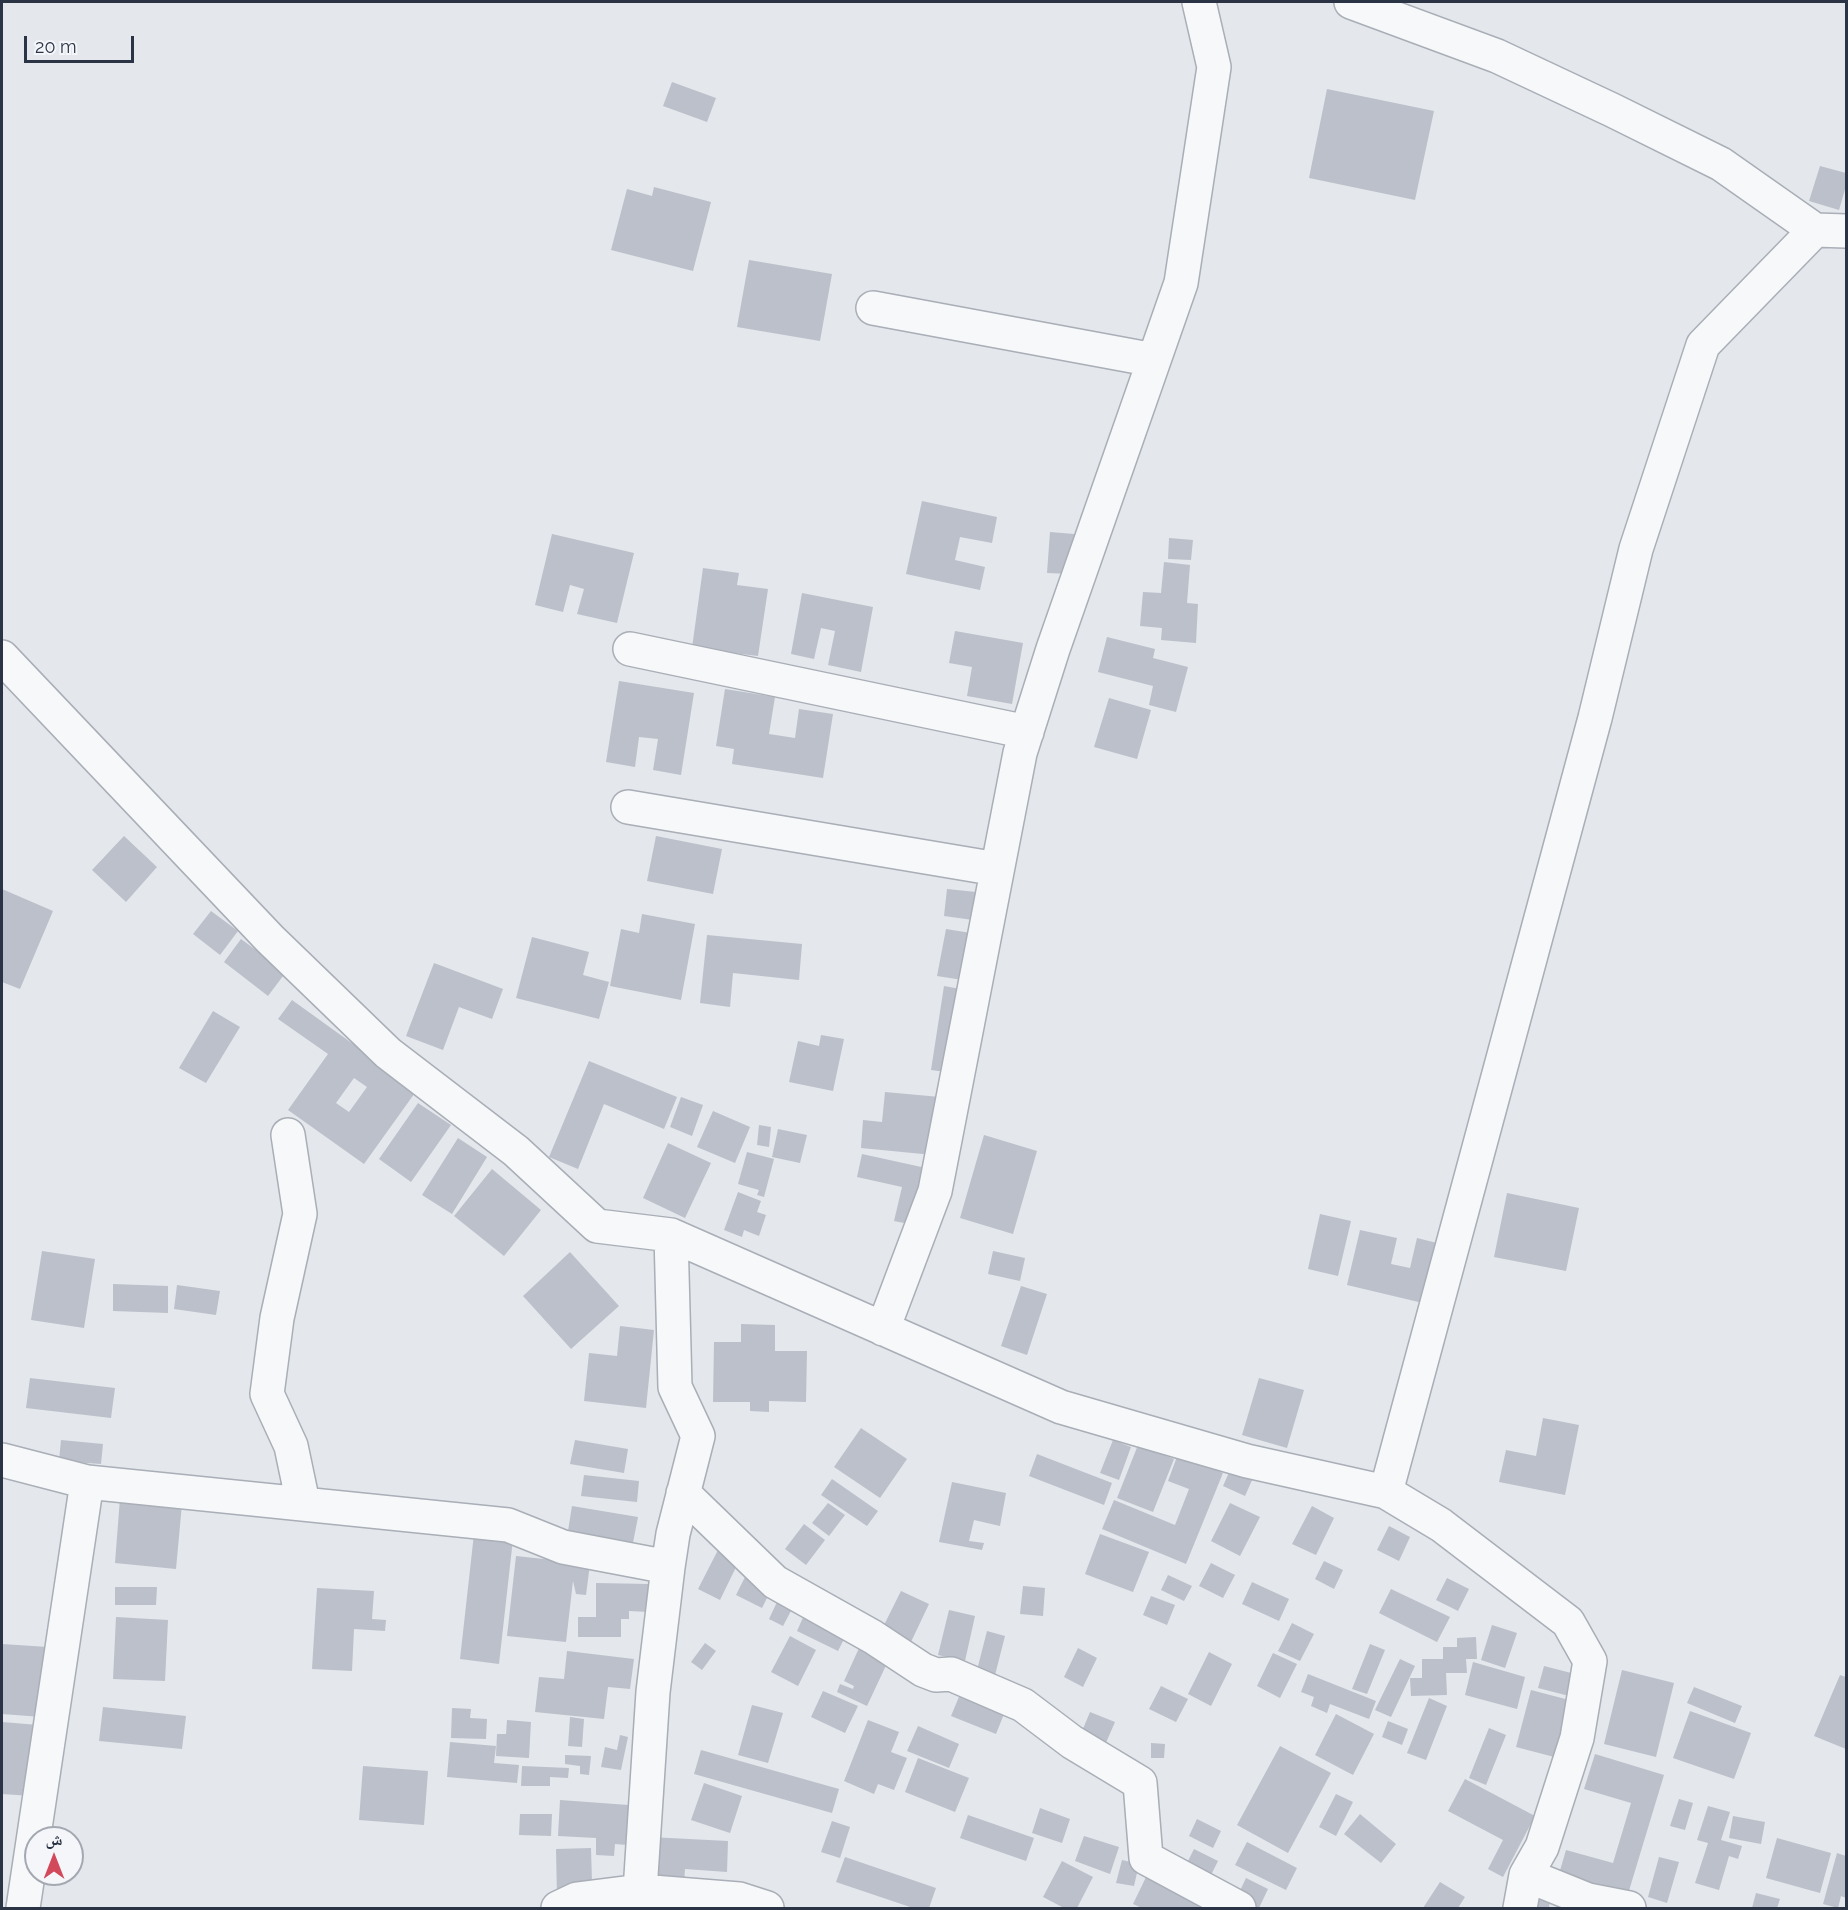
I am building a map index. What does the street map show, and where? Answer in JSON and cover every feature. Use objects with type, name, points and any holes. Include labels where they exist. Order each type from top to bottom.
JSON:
[{"type":"street","points":[[883,1329],[935,1191],[1020,753],[1057,638],[1181,283],[1214,67],[1199,2]]},
{"type":"street","points":[[1351,2],[1497,56],[1612,110],[1721,164],[1831,230],[1703,345],[1636,549],[1588,741],[1386,1492]]},
{"type":"street","points":[[873,308],[1154,360]]},
{"type":"street","points":[[630,649],[1027,732]]},
{"type":"street","points":[[2,657],[270,939],[388,1053],[516,1151],[597,1226],[671,1235],[1061,1407],[1247,1461],[1386,1492],[1441,1525],[1568,1622],[1590,1661],[1577,1738],[1542,1847],[1526,1875],[1520,1908]]},
{"type":"street","points":[[628,807],[997,869]]},
{"type":"street","points":[[288,1135],[300,1214],[277,1318],[267,1394],[291,1446],[303,1503]]},
{"type":"street","points":[[640,1891],[653,1692],[668,1567],[673,1534],[698,1436],[675,1387],[671,1235]]},
{"type":"street","points":[[2,1460],[87,1482],[508,1525],[563,1547],[668,1567]]},
{"type":"street","points":[[23,1908],[87,1482]]},
{"type":"street","points":[[683,1493],[775,1582],[873,1637],[922,1670],[936,1675],[951,1674],[1023,1705],[1072,1742],[1140,1783],[1146,1858],[1239,1908]]},
{"type":"street","points":[[1526,1875],[1588,1900],[1629,1908]]},
{"type":"street","points":[[558,1908],[577,1899],[640,1891],[739,1899],[767,1908]]},
{"type":"building","points":[[672,82],[716,98],[707,122],[663,106]]},
{"type":"building","points":[[1327,89],[1434,111],[1415,200],[1309,178]]},
{"type":"building","points":[[1820,166],[1846,173],[1846,186],[1839,210],[1809,201]]},
{"type":"building","points":[[654,187],[711,202],[693,271],[611,250],[627,189],[652,196]]},
{"type":"building","points":[[749,260],[832,274],[820,341],[737,327]]},
{"type":"building","points":[[922,501],[997,517],[992,543],[960,537],[955,560],[985,567],[980,590],[906,574]]},
{"type":"building","points":[[1050,532],[1074,534],[1072,574],[1047,573]]},
{"type":"building","points":[[552,534],[634,553],[617,623],[577,614],[584,589],[570,585],[563,612],[535,605]]},
{"type":"building","points":[[1169,538],[1193,540],[1191,560],[1168,559]]},
{"type":"building","points":[[1164,562],[1190,565],[1187,603],[1198,604],[1196,643],[1161,640],[1162,628],[1140,626],[1143,592],[1161,593]]},
{"type":"building","points":[[703,568],[739,573],[737,585],[768,589],[758,656],[692,648]]},
{"type":"building","points":[[802,593],[873,607],[861,672],[828,665],[835,631],[821,628],[814,659],[791,654]]},
{"type":"building","points":[[955,631],[1023,643],[1012,704],[967,696],[972,667],[949,663]]},
{"type":"building","points":[[1107,637],[1155,649],[1153,658],[1188,667],[1176,712],[1149,705],[1153,686],[1098,672]]},
{"type":"building","points":[[619,681],[694,693],[681,775],[653,770],[658,739],[639,737],[635,767],[606,762]]},
{"type":"building","points":[[725,689],[775,697],[769,734],[795,738],[799,709],[833,714],[823,778],[732,764],[734,749],[716,746]]},
{"type":"building","points":[[1109,698],[1151,710],[1137,759],[1094,747]]},
{"type":"building","points":[[124,836],[157,867],[126,902],[92,870]]},
{"type":"building","points":[[656,836],[722,849],[713,894],[647,881]]},
{"type":"building","points":[[2,889],[53,911],[20,989],[2,982]]},
{"type":"building","points":[[947,889],[976,892],[973,920],[944,916]]},
{"type":"building","points":[[211,911],[238,931],[220,955],[193,934]]},
{"type":"building","points":[[642,914],[695,924],[681,1000],[610,986],[621,929],[639,933]]},
{"type":"building","points":[[946,929],[977,934],[969,981],[937,976]]},
{"type":"building","points":[[707,935],[802,944],[799,980],[733,973],[730,1007],[700,1003]]},
{"type":"building","points":[[532,937],[589,952],[583,975],[609,982],[599,1019],[516,998]]},
{"type":"building","points":[[241,939],[286,972],[268,996],[224,962]]},
{"type":"building","points":[[434,963],[503,989],[492,1019],[459,1007],[443,1050],[406,1036]]},
{"type":"building","points":[[944,986],[966,990],[953,1073],[931,1070]]},
{"type":"building","points":[[292,1000],[417,1090],[364,1164],[288,1110],[328,1054],[278,1019]],"holes":[[[354,1078],[367,1087],[349,1112],[336,1103]]]},
{"type":"building","points":[[213,1011],[240,1027],[206,1083],[179,1068]]},
{"type":"building","points":[[821,1035],[844,1039],[833,1091],[789,1082],[798,1041],[819,1046]]},
{"type":"building","points":[[589,1061],[677,1097],[664,1129],[604,1104],[578,1169],[549,1157]]},
{"type":"building","points":[[885,1092],[940,1097],[933,1155],[861,1148],[863,1120],[882,1122]]},
{"type":"building","points":[[681,1097],[703,1105],[692,1136],[670,1127]]},
{"type":"building","points":[[418,1103],[451,1125],[411,1182],[379,1159]]},
{"type":"building","points":[[713,1111],[750,1127],[735,1163],[697,1147]]},
{"type":"building","points":[[759,1125],[771,1127],[769,1147],[757,1145]]},
{"type":"building","points":[[778,1129],[807,1135],[800,1163],[772,1157]]},
{"type":"building","points":[[984,1135],[1037,1151],[1013,1234],[960,1218]]},
{"type":"building","points":[[458,1138],[487,1157],[452,1214],[422,1195]]},
{"type":"building","points":[[668,1143],[711,1163],[685,1218],[643,1198]]},
{"type":"building","points":[[747,1152],[774,1159],[764,1197],[757,1195],[759,1190],[738,1184]]},
{"type":"building","points":[[862,1154],[926,1168],[914,1225],[894,1221],[902,1187],[857,1177]]},
{"type":"building","points":[[492,1169],[541,1210],[504,1256],[454,1216]]},
{"type":"building","points":[[738,1192],[761,1201],[757,1212],[766,1215],[759,1236],[744,1230],[742,1237],[724,1230]]},
{"type":"building","points":[[1507,1193],[1579,1208],[1566,1271],[1494,1257]]},
{"type":"building","points":[[1320,1214],[1351,1221],[1338,1276],[1308,1269]]},
{"type":"building","points":[[1360,1230],[1397,1238],[1391,1264],[1410,1268],[1417,1238],[1441,1244],[1427,1304],[1347,1285]]},
{"type":"building","points":[[42,1251],[95,1259],[84,1328],[31,1320]]},
{"type":"building","points":[[993,1251],[1025,1258],[1020,1281],[988,1274]]},
{"type":"building","points":[[570,1252],[619,1306],[571,1349],[523,1296]]},
{"type":"building","points":[[113,1284],[168,1286],[168,1313],[113,1311]]},
{"type":"building","points":[[177,1285],[220,1291],[216,1315],[174,1309]]},
{"type":"building","points":[[1021,1286],[1047,1294],[1027,1355],[1001,1346]]},
{"type":"building","points":[[741,1324],[775,1325],[775,1351],[807,1351],[806,1402],[769,1401],[769,1412],[750,1411],[750,1402],[713,1402],[714,1342],[741,1342]]},
{"type":"building","points":[[620,1326],[654,1330],[646,1408],[584,1401],[589,1353],[617,1356]]},
{"type":"building","points":[[30,1378],[115,1388],[111,1418],[26,1408]]},
{"type":"building","points":[[1259,1378],[1304,1390],[1287,1448],[1242,1435]]},
{"type":"building","points":[[1543,1418],[1579,1425],[1565,1495],[1499,1482],[1506,1450],[1536,1456]]},
{"type":"building","points":[[861,1428],[907,1459],[880,1498],[834,1467]]},
{"type":"building","points":[[61,1440],[103,1444],[101,1464],[59,1461]]},
{"type":"building","points":[[575,1440],[628,1449],[624,1473],[570,1464]]},
{"type":"building","points":[[1113,1440],[1131,1447],[1119,1480],[1100,1473]]},
{"type":"building","points":[[1138,1445],[1174,1459],[1153,1512],[1117,1498]]},
{"type":"building","points":[[1037,1454],[1112,1483],[1104,1505],[1029,1476]]},
{"type":"building","points":[[1178,1454],[1223,1473],[1186,1564],[1102,1529],[1114,1500],[1175,1525],[1189,1489],[1168,1481]]},
{"type":"building","points":[[1231,1468],[1253,1478],[1245,1496],[1223,1486]]},
{"type":"building","points":[[584,1475],[639,1481],[637,1502],[581,1496]]},
{"type":"building","points":[[832,1479],[878,1511],[867,1526],[821,1495]]},
{"type":"building","points":[[952,1482],[1006,1493],[1000,1526],[974,1520],[969,1541],[984,1543],[982,1550],[939,1542]]},
{"type":"building","points":[[120,1498],[182,1504],[176,1569],[115,1563]]},
{"type":"building","points":[[828,1503],[845,1515],[829,1536],[812,1523]]},
{"type":"building","points":[[1230,1503],[1260,1517],[1240,1556],[1211,1541]]},
{"type":"building","points":[[572,1506],[638,1517],[632,1548],[567,1537]]},
{"type":"building","points":[[1312,1506],[1334,1518],[1316,1555],[1292,1544]]},
{"type":"building","points":[[804,1524],[825,1540],[806,1565],[785,1549]]},
{"type":"building","points":[[1389,1526],[1410,1537],[1399,1561],[1377,1550]]},
{"type":"building","points":[[474,1534],[513,1539],[499,1664],[460,1659]]},
{"type":"building","points":[[1100,1534],[1149,1552],[1133,1592],[1085,1574]]},
{"type":"building","points":[[719,1548],[740,1559],[720,1600],[698,1589]]},
{"type":"building","points":[[516,1556],[590,1564],[586,1595],[576,1594],[573,1581],[566,1642],[507,1636]]},
{"type":"building","points":[[1324,1561],[1343,1570],[1334,1589],[1315,1579]]},
{"type":"building","points":[[1211,1563],[1235,1575],[1223,1598],[1199,1586]]},
{"type":"building","points":[[1168,1575],[1192,1586],[1184,1601],[1161,1590]]},
{"type":"building","points":[[745,1577],[771,1590],[762,1608],[736,1595]]},
{"type":"building","points":[[1447,1578],[1469,1589],[1458,1611],[1436,1600]]},
{"type":"building","points":[[1252,1582],[1289,1599],[1279,1621],[1242,1604]]},
{"type":"building","points":[[596,1583],[649,1584],[649,1612],[629,1611],[629,1619],[621,1619],[621,1637],[578,1637],[578,1617],[596,1617]]},
{"type":"building","points":[[1023,1586],[1045,1588],[1043,1616],[1020,1614]]},
{"type":"building","points":[[115,1587],[157,1587],[156,1605],[115,1605]]},
{"type":"building","points":[[317,1588],[374,1591],[372,1619],[386,1620],[385,1631],[354,1629],[352,1671],[312,1669]]},
{"type":"building","points":[[1391,1589],[1450,1617],[1437,1642],[1379,1613]]},
{"type":"building","points":[[901,1591],[929,1604],[910,1644],[881,1631]]},
{"type":"building","points":[[1151,1596],[1175,1605],[1167,1625],[1143,1615]]},
{"type":"building","points":[[777,1602],[792,1609],[783,1626],[769,1619]]},
{"type":"building","points":[[949,1610],[975,1616],[965,1661],[938,1655]]},
{"type":"building","points":[[805,1613],[847,1633],[838,1651],[797,1631]]},
{"type":"building","points":[[116,1617],[168,1620],[165,1681],[113,1679]]},
{"type":"building","points":[[1292,1623],[1314,1634],[1300,1661],[1278,1651]]},
{"type":"building","points":[[1492,1625],[1517,1633],[1505,1668],[1481,1660]]},
{"type":"building","points":[[987,1631],[1005,1636],[993,1683],[975,1678]]},
{"type":"building","points":[[790,1636],[816,1650],[798,1686],[771,1672]]},
{"type":"building","points":[[1476,1637],[1477,1659],[1466,1659],[1467,1673],[1446,1673],[1447,1695],[1411,1696],[1410,1678],[1422,1678],[1422,1659],[1443,1659],[1443,1647],[1457,1647],[1457,1638]]},
{"type":"building","points":[[705,1643],[716,1651],[702,1670],[691,1662]]},
{"type":"building","points":[[2,1644],[48,1647],[42,1717],[2,1714]]},
{"type":"building","points":[[1370,1644],[1385,1650],[1367,1694],[1352,1689]]},
{"type":"building","points":[[860,1646],[889,1659],[867,1706],[837,1692],[840,1684],[853,1689],[854,1686],[844,1681]]},
{"type":"building","points":[[1078,1648],[1097,1658],[1083,1687],[1064,1677]]},
{"type":"building","points":[[567,1651],[634,1659],[630,1689],[608,1687],[604,1719],[535,1712],[539,1677],[564,1679]]},
{"type":"building","points":[[1209,1652],[1232,1664],[1211,1706],[1188,1694]]},
{"type":"building","points":[[1273,1653],[1297,1664],[1280,1698],[1257,1686]]},
{"type":"building","points":[[1400,1659],[1415,1666],[1391,1717],[1375,1710]]},
{"type":"building","points":[[1473,1662],[1525,1677],[1517,1709],[1465,1695]]},
{"type":"building","points":[[1544,1666],[1579,1675],[1573,1697],[1538,1688]]},
{"type":"building","points":[[1622,1670],[1674,1683],[1656,1757],[1604,1744]]},
{"type":"building","points":[[1308,1674],[1376,1701],[1369,1719],[1330,1704],[1327,1713],[1311,1706],[1314,1697],[1301,1692]]},
{"type":"building","points":[[1840,1675],[1846,1677],[1846,1749],[1814,1736]]},
{"type":"building","points":[[1161,1686],[1188,1699],[1176,1722],[1149,1709]]},
{"type":"building","points":[[1694,1687],[1742,1706],[1735,1723],[1687,1703]]},
{"type":"building","points":[[1531,1690],[1573,1701],[1558,1758],[1516,1747]]},
{"type":"building","points":[[823,1691],[858,1706],[845,1733],[811,1717]]},
{"type":"building","points":[[961,1692],[1006,1709],[996,1734],[951,1716]]},
{"type":"building","points":[[1429,1698],[1447,1706],[1426,1760],[1407,1753]]},
{"type":"building","points":[[752,1705],[783,1713],[768,1763],[738,1755]]},
{"type":"building","points":[[103,1707],[186,1716],[182,1749],[99,1741]]},
{"type":"building","points":[[452,1708],[471,1709],[470,1718],[487,1719],[486,1739],[451,1738]]},
{"type":"building","points":[[1690,1711],[1751,1733],[1734,1779],[1673,1758]]},
{"type":"building","points":[[1090,1712],[1115,1722],[1105,1745],[1080,1736]]},
{"type":"building","points":[[1336,1714],[1374,1734],[1353,1775],[1315,1755]]},
{"type":"building","points":[[570,1717],[584,1719],[582,1747],[568,1746]]},
{"type":"building","points":[[507,1720],[531,1722],[529,1758],[496,1756],[497,1734],[506,1734]]},
{"type":"building","points":[[868,1720],[899,1732],[891,1752],[907,1758],[894,1790],[878,1784],[874,1794],[844,1781]]},
{"type":"building","points":[[1388,1721],[1408,1729],[1402,1745],[1382,1737]]},
{"type":"building","points":[[2,1722],[38,1725],[32,1796],[2,1794]]},
{"type":"building","points":[[918,1726],[959,1744],[949,1768],[907,1751]]},
{"type":"building","points":[[1489,1728],[1506,1735],[1486,1785],[1469,1778]]},
{"type":"building","points":[[620,1735],[628,1737],[621,1770],[601,1767],[605,1747],[617,1750]]},
{"type":"building","points":[[450,1742],[496,1746],[494,1763],[519,1765],[517,1783],[447,1777]]},
{"type":"building","points":[[1151,1743],[1165,1744],[1164,1758],[1151,1758]]},
{"type":"building","points":[[1280,1746],[1331,1773],[1288,1853],[1237,1825]]},
{"type":"building","points":[[701,1750],[839,1789],[832,1813],[694,1774]]},
{"type":"building","points":[[1595,1754],[1664,1775],[1628,1894],[1559,1874],[1566,1850],[1613,1863],[1631,1803],[1584,1789]]},
{"type":"building","points":[[565,1755],[591,1756],[589,1775],[580,1774],[580,1766],[565,1764]]},
{"type":"building","points":[[918,1758],[969,1778],[955,1812],[905,1792]]},
{"type":"building","points":[[363,1766],[428,1771],[424,1825],[359,1820]]},
{"type":"building","points":[[522,1766],[569,1768],[568,1778],[550,1777],[550,1786],[521,1786]]},
{"type":"building","points":[[1465,1779],[1535,1816],[1503,1877],[1488,1869],[1503,1840],[1448,1811]]},
{"type":"building","points":[[704,1783],[742,1796],[730,1833],[691,1820]]},
{"type":"building","points":[[1336,1794],[1353,1802],[1336,1836],[1319,1827]]},
{"type":"building","points":[[1679,1799],[1693,1803],[1685,1830],[1670,1826]]},
{"type":"building","points":[[560,1800],[642,1806],[640,1846],[615,1844],[614,1856],[596,1855],[596,1838],[558,1836]]},
{"type":"building","points":[[1708,1806],[1730,1812],[1721,1840],[1742,1846],[1738,1859],[1729,1856],[1719,1890],[1695,1883],[1708,1843],[1697,1840]]},
{"type":"building","points":[[1040,1808],[1070,1819],[1062,1843],[1032,1833]]},
{"type":"building","points":[[520,1814],[552,1814],[551,1836],[519,1835]]},
{"type":"building","points":[[1360,1814],[1396,1844],[1381,1863],[1344,1834]]},
{"type":"building","points":[[968,1815],[1034,1838],[1026,1861],[960,1838]]},
{"type":"building","points":[[1733,1816],[1765,1822],[1761,1844],[1729,1838]]},
{"type":"building","points":[[1197,1819],[1221,1831],[1213,1848],[1189,1836]]},
{"type":"building","points":[[832,1821],[850,1827],[840,1858],[821,1852]]},
{"type":"building","points":[[1084,1836],[1119,1847],[1110,1874],[1075,1861]]},
{"type":"building","points":[[650,1837],[728,1841],[727,1872],[685,1869],[684,1884],[647,1882]]},
{"type":"building","points":[[1777,1838],[1831,1853],[1820,1893],[1766,1878]]},
{"type":"building","points":[[1247,1842],[1297,1868],[1286,1890],[1235,1865]]},
{"type":"building","points":[[591,1848],[592,1883],[557,1897],[556,1849]]},
{"type":"building","points":[[1194,1849],[1218,1861],[1206,1885],[1182,1873]]},
{"type":"building","points":[[1837,1853],[1846,1856],[1846,1898],[1841,1896],[1838,1908],[1823,1904]]},
{"type":"building","points":[[845,1857],[936,1888],[929,1908],[913,1908],[836,1882]]},
{"type":"building","points":[[1659,1857],[1679,1862],[1667,1903],[1648,1897]]},
{"type":"building","points":[[1122,1860],[1139,1864],[1134,1886],[1116,1883]]},
{"type":"building","points":[[1062,1861],[1093,1877],[1077,1908],[1064,1908],[1043,1897]]},
{"type":"building","points":[[1147,1875],[1216,1908],[1142,1908],[1133,1904]]},
{"type":"building","points":[[1246,1878],[1268,1889],[1259,1908],[1237,1897]]},
{"type":"building","points":[[1440,1882],[1465,1897],[1458,1908],[1423,1908]]},
{"type":"building","points":[[1756,1893],[1780,1899],[1777,1908],[1752,1908]]},
{"type":"building","points":[[1533,1896],[1550,1899],[1549,1908],[1531,1908]]}]
